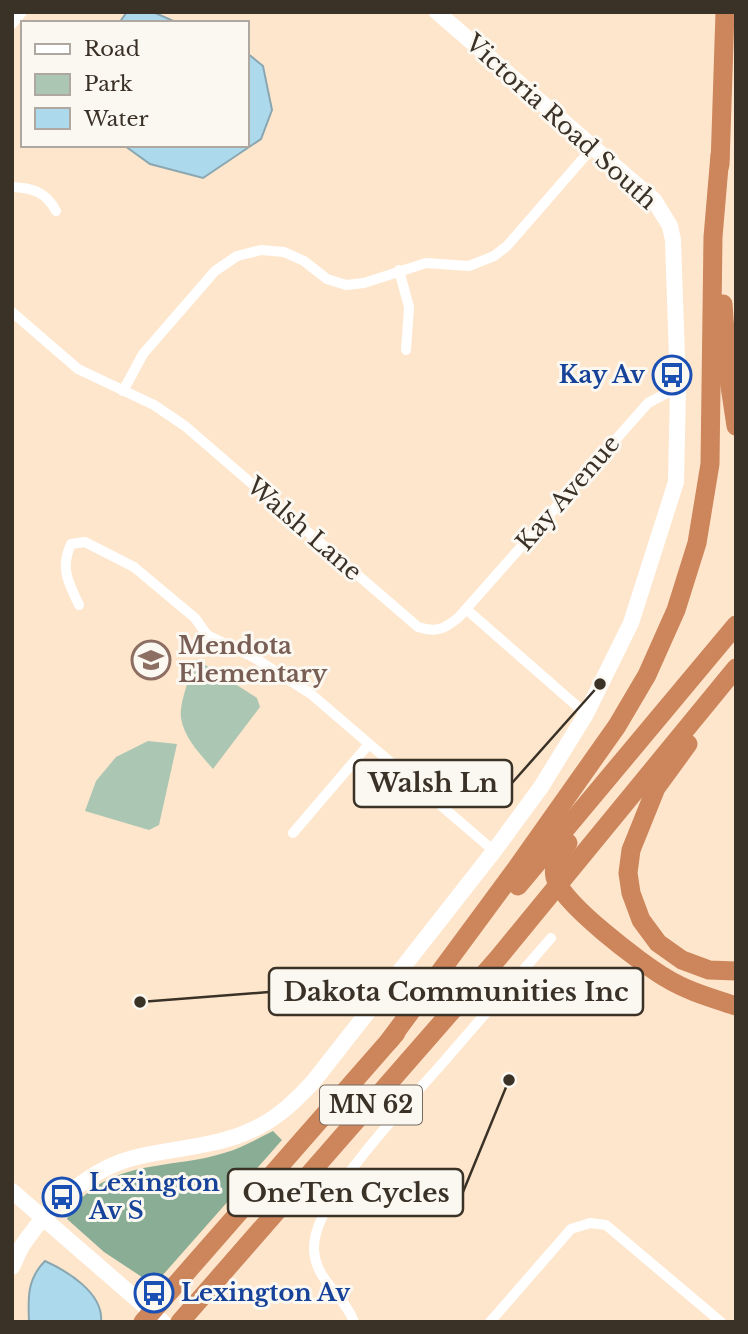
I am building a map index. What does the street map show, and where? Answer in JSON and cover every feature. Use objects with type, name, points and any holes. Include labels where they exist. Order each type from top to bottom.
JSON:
[{"type":"highway","points":[[725,12],[720,155],[720,264],[728,373],[736,426]]},
{"type":"highway","points":[[389,1041],[617,726],[647,674],[676,610],[697,543],[710,464],[713,237],[720,155]]},
{"type":"highway","name":"MN 62","points":[[153,1319],[736,625]]},
{"type":"highway","name":"MN 62","points":[[180,1322],[463,998],[736,668]]},
{"type":"highway","points":[[736,681],[656,788],[631,850],[628,873],[640,920],[659,943],[682,960],[709,970],[736,971]]},
{"type":"highway","points":[[657,719],[560,854],[555,862],[555,877],[568,898],[666,979],[695,993],[736,1006]]},
{"type":"street","points":[[12,24],[22,12]]},
{"type":"street","name":"Victoria Road South","points":[[12,1267],[23,1244],[44,1219],[81,1184],[106,1169],[134,1158],[230,1139],[261,1126],[288,1108],[313,1082],[541,787],[586,714],[631,623],[676,482],[678,387],[673,240],[670,226],[654,201],[437,12]]},
{"type":"street","points":[[123,391],[143,354],[215,271],[237,256],[261,250],[284,252],[304,261],[327,279],[346,285],[364,283],[426,263],[469,266],[494,256],[507,246],[593,148]]},
{"type":"street","points":[[12,187],[32,188],[50,200],[56,211]]},
{"type":"street","points":[[399,270],[409,307],[406,350]]},
{"type":"street","name":"Walsh Lane","points":[[12,312],[78,369],[154,405],[185,426],[418,627],[440,631],[466,609]]},
{"type":"street","name":"Kay Avenue","points":[[466,609],[648,403],[678,387]]},
{"type":"street","points":[[79,605],[68,582],[64,559],[71,544],[85,542],[134,566],[195,618],[207,635],[253,657],[311,694],[494,851]]},
{"type":"street","points":[[466,609],[586,714]]},
{"type":"street","points":[[293,833],[369,744]]},
{"type":"street","points":[[354,1322],[347,1308],[323,1279],[316,1264],[314,1239],[318,1226],[356,1162],[551,938]]},
{"type":"street","points":[[12,1191],[153,1319]]},
{"type":"street","points":[[495,1320],[571,1229],[590,1223],[606,1225],[721,1322]]},
{"type":"green space","points":[[196,659],[257,698],[260,707],[213,769],[189,739],[181,718],[184,696]]},
{"type":"green space","points":[[148,741],[177,744],[159,825],[149,830],[85,811],[96,781],[116,757]]},
{"type":"green space","points":[[273,1131],[282,1140],[154,1285],[104,1252],[67,1219],[72,1208],[86,1194],[118,1175],[224,1153]]},
{"type":"water","points":[[127,12],[153,12],[173,21],[120,21]]},
{"type":"water","points":[[248,54],[263,66],[272,110],[261,139],[203,178],[150,164],[126,147],[248,147]]},
{"type":"water","points":[[45,1261],[82,1284],[97,1302],[101,1322],[29,1322],[32,1282]]},
{"type":"place","name":"Kay Av","points":[[672,375]]},
{"type":"place","name":"Mendota Elementary","points":[[151,660]]},
{"type":"place","name":"Walsh Ln","points":[[600,684]]},
{"type":"place","name":"Dakota Communities Inc","points":[[140,1002]]},
{"type":"place","name":"OneTen Cycles","points":[[509,1080]]},
{"type":"place","name":"Lexington Av S","points":[[62,1197]]},
{"type":"place","name":"Lexington Av","points":[[154,1293]]}]
